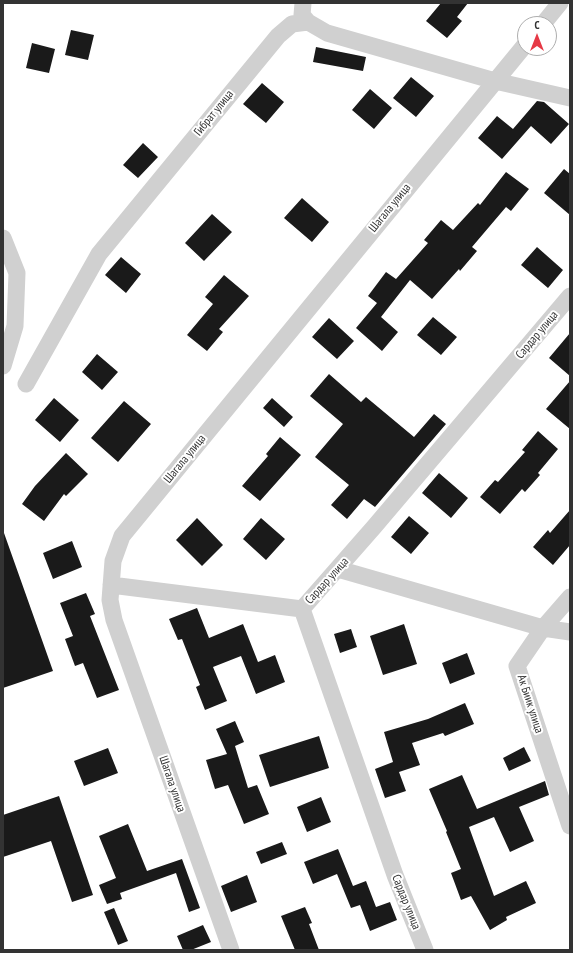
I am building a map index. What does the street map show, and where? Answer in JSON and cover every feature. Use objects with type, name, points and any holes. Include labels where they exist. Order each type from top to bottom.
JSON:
[{"type":"street","points":[[303,3],[302,15],[308,22],[327,32],[495,81],[570,98]]},
{"type":"street","points":[[549,16],[560,3]]},
{"type":"street","name":"Гибрат улица","points":[[26,384],[99,254],[278,36],[292,24],[308,22]]},
{"type":"street","name":"Шагала улица","points":[[230,950],[114,620],[110,600],[113,561],[122,536],[517,55]]},
{"type":"street","points":[[3,238],[16,273],[15,326],[3,366]]},
{"type":"street","name":"Сардар улица","points":[[425,950],[395,874],[302,609],[338,569],[570,296]]},
{"type":"street","points":[[338,569],[543,628],[570,632]]},
{"type":"street","points":[[111,585],[302,609]]},
{"type":"street","name":"Ак Биик улица","points":[[570,597],[543,628],[517,666],[570,826]]},
{"type":"building","points":[[441,3],[468,3],[457,17],[462,21],[447,38],[426,21]]},
{"type":"building","points":[[71,30],[94,35],[88,60],[65,55]]},
{"type":"building","points":[[32,43],[55,49],[49,73],[26,68]]},
{"type":"building","points":[[316,47],[366,57],[363,71],[313,62]]},
{"type":"building","points":[[411,77],[434,96],[416,117],[393,98]]},
{"type":"building","points":[[262,83],[284,102],[266,123],[243,104]]},
{"type":"building","points":[[370,89],[392,108],[374,129],[352,110]]},
{"type":"building","points":[[537,101],[544,102],[569,124],[551,144],[531,126],[502,159],[478,138],[497,116],[513,129]]},
{"type":"building","points":[[143,143],[158,157],[138,178],[123,165]]},
{"type":"building","points":[[564,169],[570,174],[570,215],[544,193]]},
{"type":"building","points":[[506,172],[529,189],[511,211],[506,207],[472,247],[477,251],[460,271],[459,269],[432,299],[410,280],[381,317],[398,332],[382,351],[356,328],[377,303],[368,296],[386,272],[396,279],[428,243],[424,240],[441,220],[453,230],[478,203],[480,205]]},
{"type":"building","points":[[302,198],[329,222],[312,242],[284,218]]},
{"type":"building","points":[[212,214],[232,232],[204,261],[185,243]]},
{"type":"building","points":[[537,247],[563,270],[548,288],[521,265]]},
{"type":"building","points":[[121,257],[141,274],[126,293],[105,275]]},
{"type":"building","points":[[224,275],[249,296],[219,329],[223,332],[207,351],[187,335],[213,304],[205,297]]},
{"type":"building","points":[[433,317],[457,337],[441,355],[417,335]]},
{"type":"building","points":[[329,318],[354,341],[337,359],[312,337]]},
{"type":"building","points":[[570,333],[570,376],[549,358]]},
{"type":"building","points":[[97,354],[118,372],[102,390],[82,372]]},
{"type":"building","points":[[329,374],[361,402],[366,397],[414,437],[434,414],[446,424],[375,507],[364,499],[347,519],[331,505],[349,485],[315,457],[343,424],[310,396]]},
{"type":"building","points":[[570,381],[570,429],[546,409]]},
{"type":"building","points":[[54,398],[79,420],[60,442],[35,420]]},
{"type":"building","points":[[272,398],[293,417],[284,427],[263,408]]},
{"type":"building","points":[[124,401],[151,424],[118,462],[91,438]]},
{"type":"building","points":[[538,431],[558,449],[538,473],[540,475],[525,492],[522,489],[500,514],[480,497],[495,480],[498,482],[525,452],[522,450]]},
{"type":"building","points":[[280,437],[301,455],[260,501],[242,486],[268,456],[266,454]]},
{"type":"building","points":[[66,453],[88,474],[66,496],[64,494],[44,521],[22,504],[35,486]]},
{"type":"building","points":[[439,473],[468,498],[451,518],[422,493]]},
{"type":"building","points":[[570,510],[570,545],[553,565],[533,547],[548,530],[550,533]]},
{"type":"building","points":[[409,516],[429,533],[411,554],[391,537]]},
{"type":"building","points":[[197,518],[223,545],[202,566],[176,540]]},
{"type":"building","points":[[261,518],[285,539],[266,560],[243,539]]},
{"type":"building","points":[[3,533],[53,671],[3,688]]},
{"type":"building","points":[[72,541],[82,567],[53,579],[43,553]]},
{"type":"building","points":[[86,593],[95,614],[90,616],[119,690],[97,698],[83,663],[75,666],[65,639],[73,636],[60,603]]},
{"type":"building","points":[[197,608],[209,638],[243,624],[258,662],[275,655],[285,682],[256,694],[241,656],[213,667],[227,701],[205,710],[196,687],[200,685],[182,639],[178,640],[169,619]]},
{"type":"building","points":[[404,624],[417,664],[383,675],[370,636]]},
{"type":"building","points":[[351,629],[357,647],[340,653],[334,634]]},
{"type":"building","points":[[467,653],[475,674],[450,684],[442,663]]},
{"type":"building","points":[[465,703],[474,724],[445,736],[443,733],[412,743],[420,765],[399,772],[406,791],[385,798],[375,769],[393,762],[384,732],[428,719]]},
{"type":"building","points":[[235,721],[244,742],[235,746],[248,788],[257,785],[269,814],[244,824],[228,785],[215,789],[206,760],[227,754],[216,729]]},
{"type":"building","points":[[319,736],[329,768],[270,787],[259,755]]},
{"type":"building","points":[[524,747],[531,761],[509,771],[503,758]]},
{"type":"building","points":[[108,748],[118,773],[84,786],[74,761]]},
{"type":"building","points":[[462,775],[477,809],[545,781],[549,795],[519,807],[534,841],[510,852],[494,817],[469,827],[494,896],[526,881],[536,903],[506,917],[507,920],[490,930],[471,896],[461,900],[451,873],[461,869],[429,789]]},
{"type":"building","points":[[59,796],[93,895],[72,902],[51,841],[3,857],[3,815]]},
{"type":"building","points":[[321,797],[331,822],[307,832],[297,807]]},
{"type":"building","points":[[128,824],[147,871],[182,859],[200,908],[189,912],[176,873],[120,893],[122,899],[107,904],[99,885],[116,878],[99,836]]},
{"type":"building","points":[[282,842],[287,854],[261,864],[256,852]]},
{"type":"building","points":[[338,849],[353,886],[366,881],[376,907],[390,902],[397,920],[370,931],[360,905],[351,908],[337,874],[313,884],[304,862]]},
{"type":"building","points":[[247,875],[257,902],[231,912],[221,886]]},
{"type":"building","points":[[305,907],[312,923],[309,924],[319,950],[295,950],[281,916]]},
{"type":"building","points":[[114,908],[128,941],[118,945],[104,912]]},
{"type":"building","points":[[203,925],[211,942],[191,950],[183,950],[177,936]]}]
